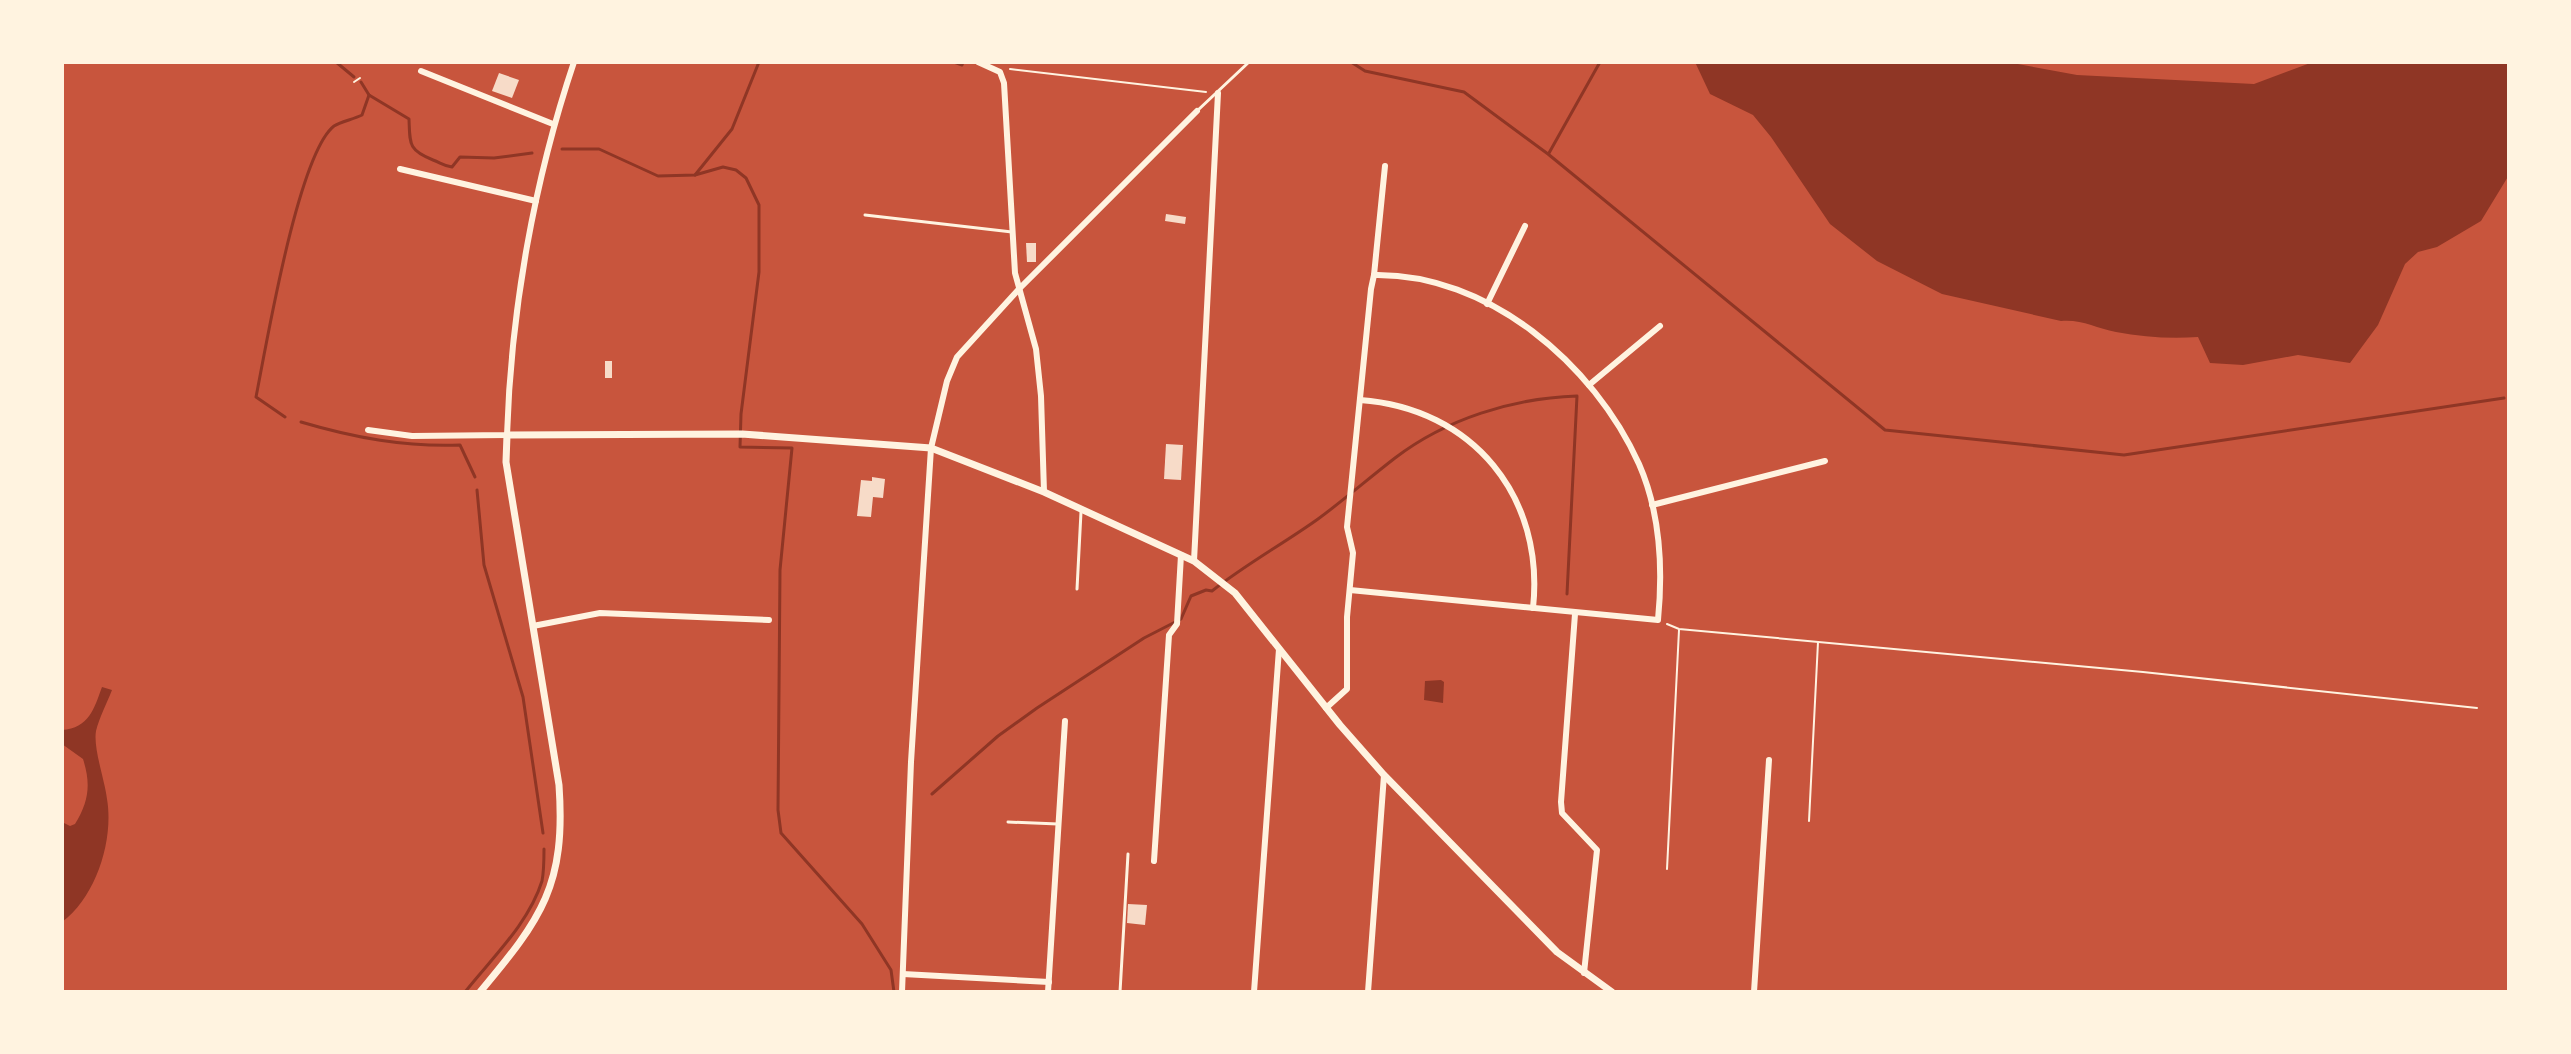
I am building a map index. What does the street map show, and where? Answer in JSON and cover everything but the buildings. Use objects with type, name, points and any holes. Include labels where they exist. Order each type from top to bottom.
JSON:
[{"type":"street","points":[[480,992],[534,923],[553,883],[557,860],[559,785],[506,462],[509,375],[536,201],[553,124],[574,62]]},
{"type":"street","points":[[978,62],[1000,72],[1004,83],[1012,232],[1019,289],[1036,349],[1044,492]]},
{"type":"street","points":[[421,71],[553,124]]},
{"type":"street","points":[[1194,561],[1218,93]]},
{"type":"street","points":[[902,992],[911,762],[931,448],[947,381],[957,357],[1019,289],[1197,111]]},
{"type":"street","points":[[1326,708],[1347,689],[1347,617],[1353,553],[1347,527],[1385,166]]},
{"type":"street","points":[[400,169],[536,201]]},
{"type":"street","points":[[1487,304],[1525,226]]},
{"type":"street","points":[[1350,590],[1658,620],[1660,562],[1652,505],[1639,465],[1622,431],[1589,385],[1539,335],[1487,304],[1411,278],[1374,275]]},
{"type":"street","points":[[1589,385],[1660,326]]},
{"type":"street","points":[[1360,400],[1402,407],[1448,427],[1480,449],[1496,466],[1521,511],[1534,564],[1533,608]]},
{"type":"street","points":[[368,430],[412,436],[742,434],[931,448],[1081,508],[1194,561],[1235,593],[1326,708],[1384,775],[1557,952],[1612,992]]},
{"type":"street","points":[[1652,505],[1825,461]]},
{"type":"street","points":[[1154,861],[1169,635],[1177,624],[1181,555]]},
{"type":"street","points":[[533,626],[600,613],[769,620]]},
{"type":"street","points":[[1575,614],[1561,802],[1562,813],[1597,850],[1584,973]]},
{"type":"street","points":[[1254,992],[1279,646]]},
{"type":"street","points":[[1048,992],[1065,721]]},
{"type":"street","points":[[1754,992],[1769,760]]},
{"type":"street","points":[[1368,992],[1384,775]]},
{"type":"street","points":[[903,974],[1049,982]]},
{"type":"lane","points":[[1197,111],[1249,62]]},
{"type":"lane","points":[[865,215],[1012,232]]},
{"type":"lane","points":[[1077,589],[1081,508]]},
{"type":"lane","points":[[1008,822],[1058,824]]},
{"type":"lane","points":[[1120,992],[1128,854]]},
{"type":"path","points":[[989,66],[1218,93]]},
{"type":"path","points":[[354,82],[360,78]]},
{"type":"path","points":[[1658,620],[1679,629],[2132,670],[2477,708]]},
{"type":"path","points":[[1667,869],[1679,629]]},
{"type":"path","points":[[1809,821],[1818,641]]},
{"type":"shaded area","points":[[1695,62],[2007,62],[2077,75],[2254,84],[2313,62],[2509,62],[2509,175],[2481,221],[2437,247],[2418,252],[2405,264],[2378,325],[2350,363],[2298,355],[2243,365],[2210,363],[2198,337],[2126,334],[1942,294],[1877,261],[1830,224],[1753,115],[1710,94]]},
{"type":"shaded area","points":[[1425,681],[1444,682],[1443,703],[1424,700]]},
{"type":"shaded area","points":[[102,687],[112,690],[96,731],[106,792],[108,832],[93,883],[74,911],[62,922],[62,822],[70,826],[75,824],[86,800],[88,784],[83,759],[62,744],[62,730],[79,726],[89,716]]},
{"type":"waterway","points":[[336,62],[354,77]]},
{"type":"waterway","points":[[562,149],[599,149],[658,176],[695,175],[732,129],[759,62]]},
{"type":"waterway","points":[[954,62],[962,65],[963,62],[962,65]]},
{"type":"waterway","points":[[1351,62],[1365,71],[1464,92],[1548,154],[1885,430],[2124,455],[2504,398]]},
{"type":"waterway","points":[[1549,153],[1600,62]]},
{"type":"waterway","points":[[361,82],[369,95],[409,119],[410,140],[415,149],[445,165],[452,167],[460,157],[494,158],[532,153]]},
{"type":"waterway","points":[[285,417],[256,397],[285,253],[308,173],[321,144],[334,126],[362,115],[369,95]]},
{"type":"waterway","points":[[695,175],[723,167],[736,170],[746,178],[759,205],[759,272],[741,414],[740,447],[792,448],[780,570],[778,810],[781,833],[862,924],[891,970],[894,992]]},
{"type":"waterway","points":[[932,794],[998,736],[1037,708],[1144,638],[1181,619],[1191,596],[1212,591],[1305,528],[1415,444],[1481,413],[1529,401],[1577,396],[1567,594]]},
{"type":"waterway","points":[[301,422],[380,440],[460,445],[475,477]]},
{"type":"waterway","points":[[477,490],[484,565],[523,697],[543,833]]},
{"type":"waterway","points":[[465,992],[509,940],[528,911],[542,881],[544,849]]}]
